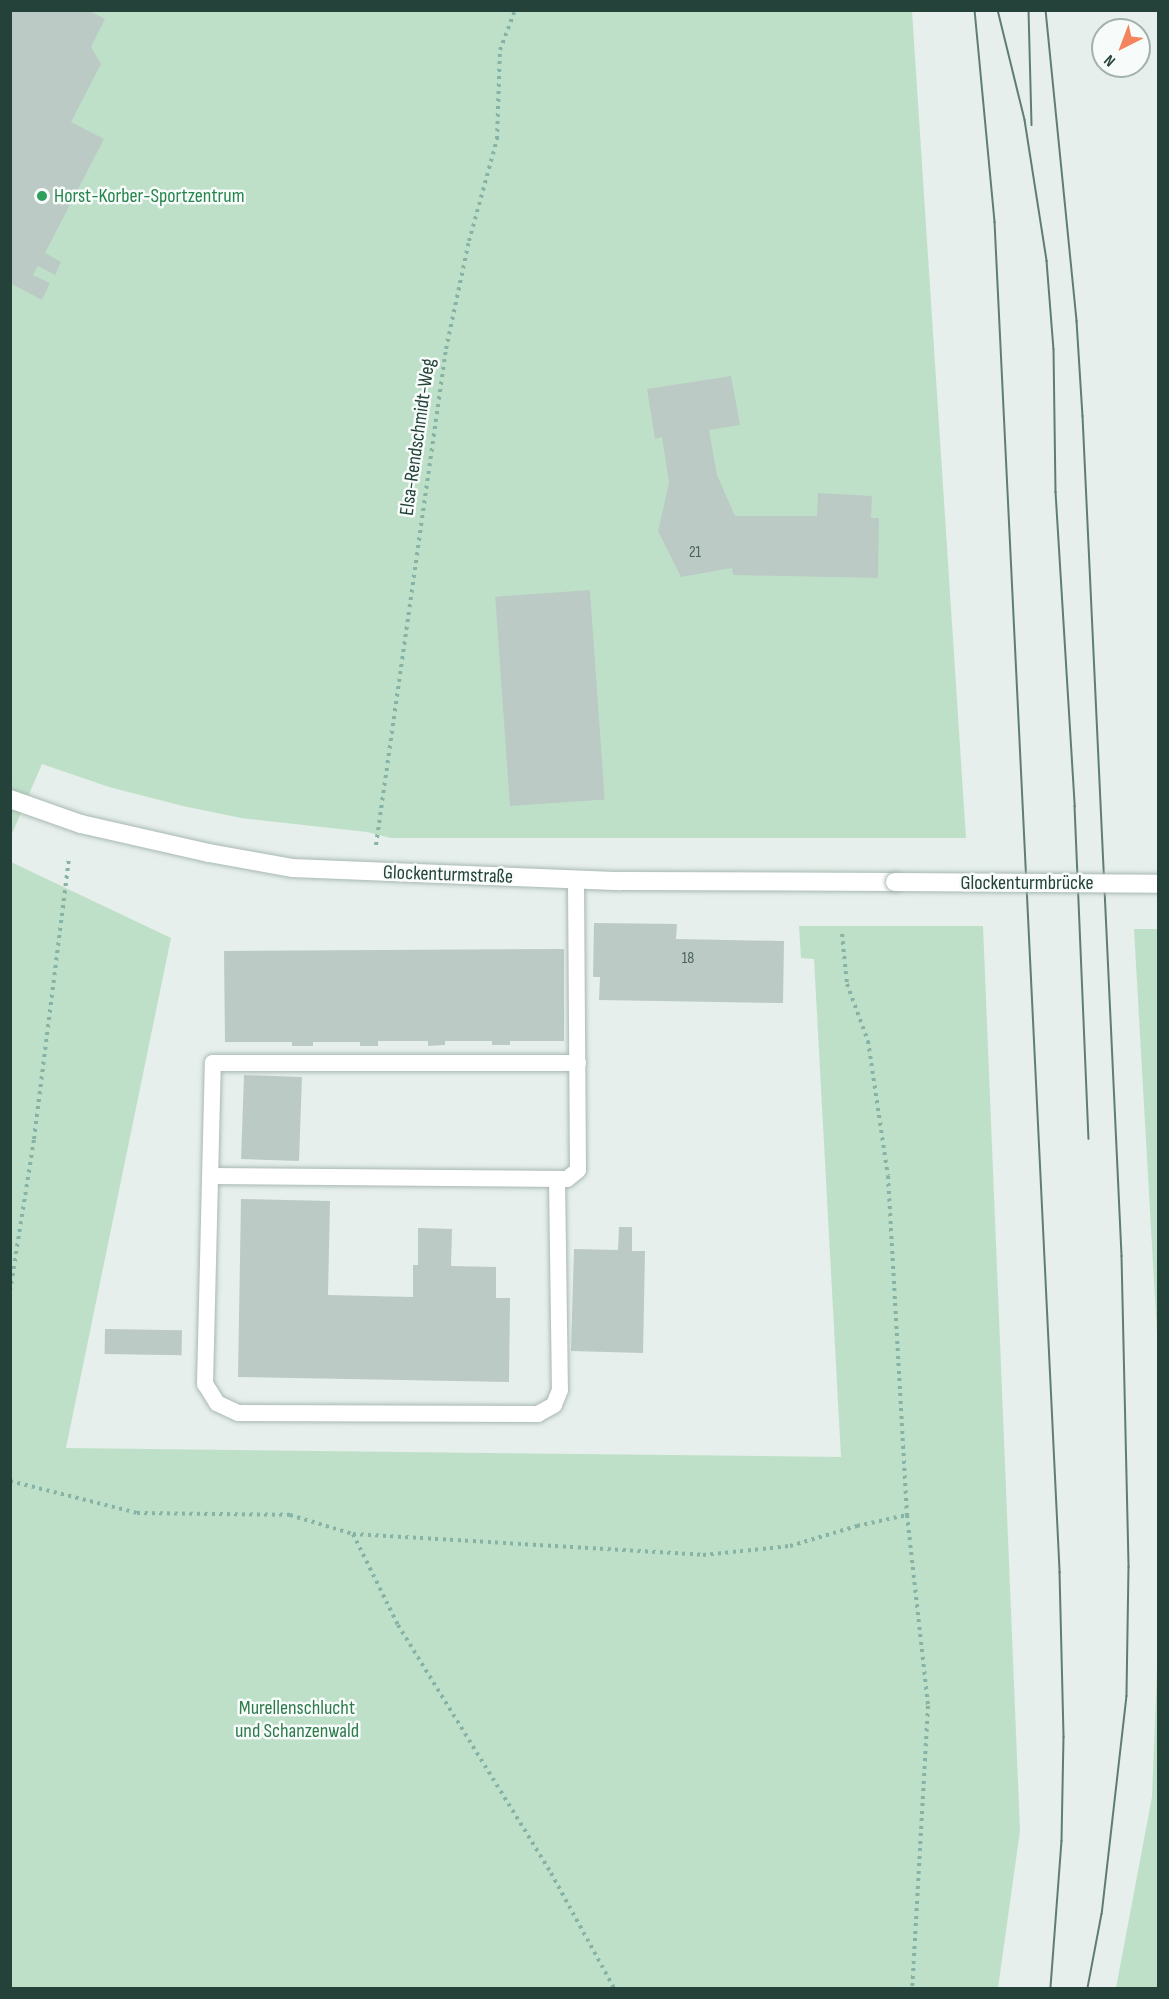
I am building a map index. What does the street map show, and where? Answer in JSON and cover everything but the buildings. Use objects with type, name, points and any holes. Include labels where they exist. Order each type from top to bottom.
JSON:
[{"type":"street","name":"Glockenturmstraße","points":[[10,799],[81,824],[208,853],[292,868],[576,880],[894,882]]},
{"type":"street","name":"Glockenturmbrücke","points":[[894,882],[1158,884]]},
{"type":"lane","points":[[212,1176],[567,1179],[578,1170],[576,880]]},
{"type":"lane","points":[[557,1179],[560,1390],[555,1405],[538,1414],[238,1413],[217,1403],[205,1384],[212,1176],[213,1063],[578,1063]]},
{"type":"path","name":"Elsa-Rendschmidt-Weg","points":[[372,872],[446,349],[469,241],[497,139],[500,50],[515,10]]},
{"type":"path","points":[[10,1291],[34,1139],[69,856]]},
{"type":"path","points":[[842,934],[847,984],[868,1041],[888,1176],[907,1515],[928,1706],[912,1989]]},
{"type":"path","points":[[10,1481],[137,1513],[290,1515],[352,1534],[703,1555],[790,1546],[857,1526],[907,1515]]},
{"type":"path","points":[[352,1534],[398,1625],[551,1873],[614,1989]]},
{"type":"green space","name":"Horst-Korber-Sportzentrum","points":[[11,11],[912,11],[966,838],[391,838],[367,832],[241,818],[183,806],[109,787],[42,764],[11,836]]},
{"type":"green space","name":"Murellenschlucht und Schanzenwald","points":[[11,862],[171,938],[66,1448],[841,1457],[814,959],[801,958],[799,926],[983,926],[1020,1831],[998,1988],[11,1988]]},
{"type":"green space","points":[[1134,929],[1158,929],[1158,1351]]},
{"type":"green space","points":[[1158,1644],[1158,1988],[1116,1988],[1152,1797]]},
{"type":"tram line","points":[[975,10],[995,222],[1060,1572],[1064,1737],[1062,1841],[1051,1988]]},
{"type":"tram line","points":[[998,10],[1025,120],[1047,261],[1054,349],[1056,492],[1075,806],[1089,1139]]},
{"type":"tram line","points":[[1029,10],[1032,125]]},
{"type":"tram line","points":[[1046,10],[1077,321],[1083,416],[1122,1256],[1129,1567],[1127,1696],[1102,1914],[1088,1988]]},
{"type":"place","name":"Horst-Korber-Sportzentrum","points":[[42,196]]}]
